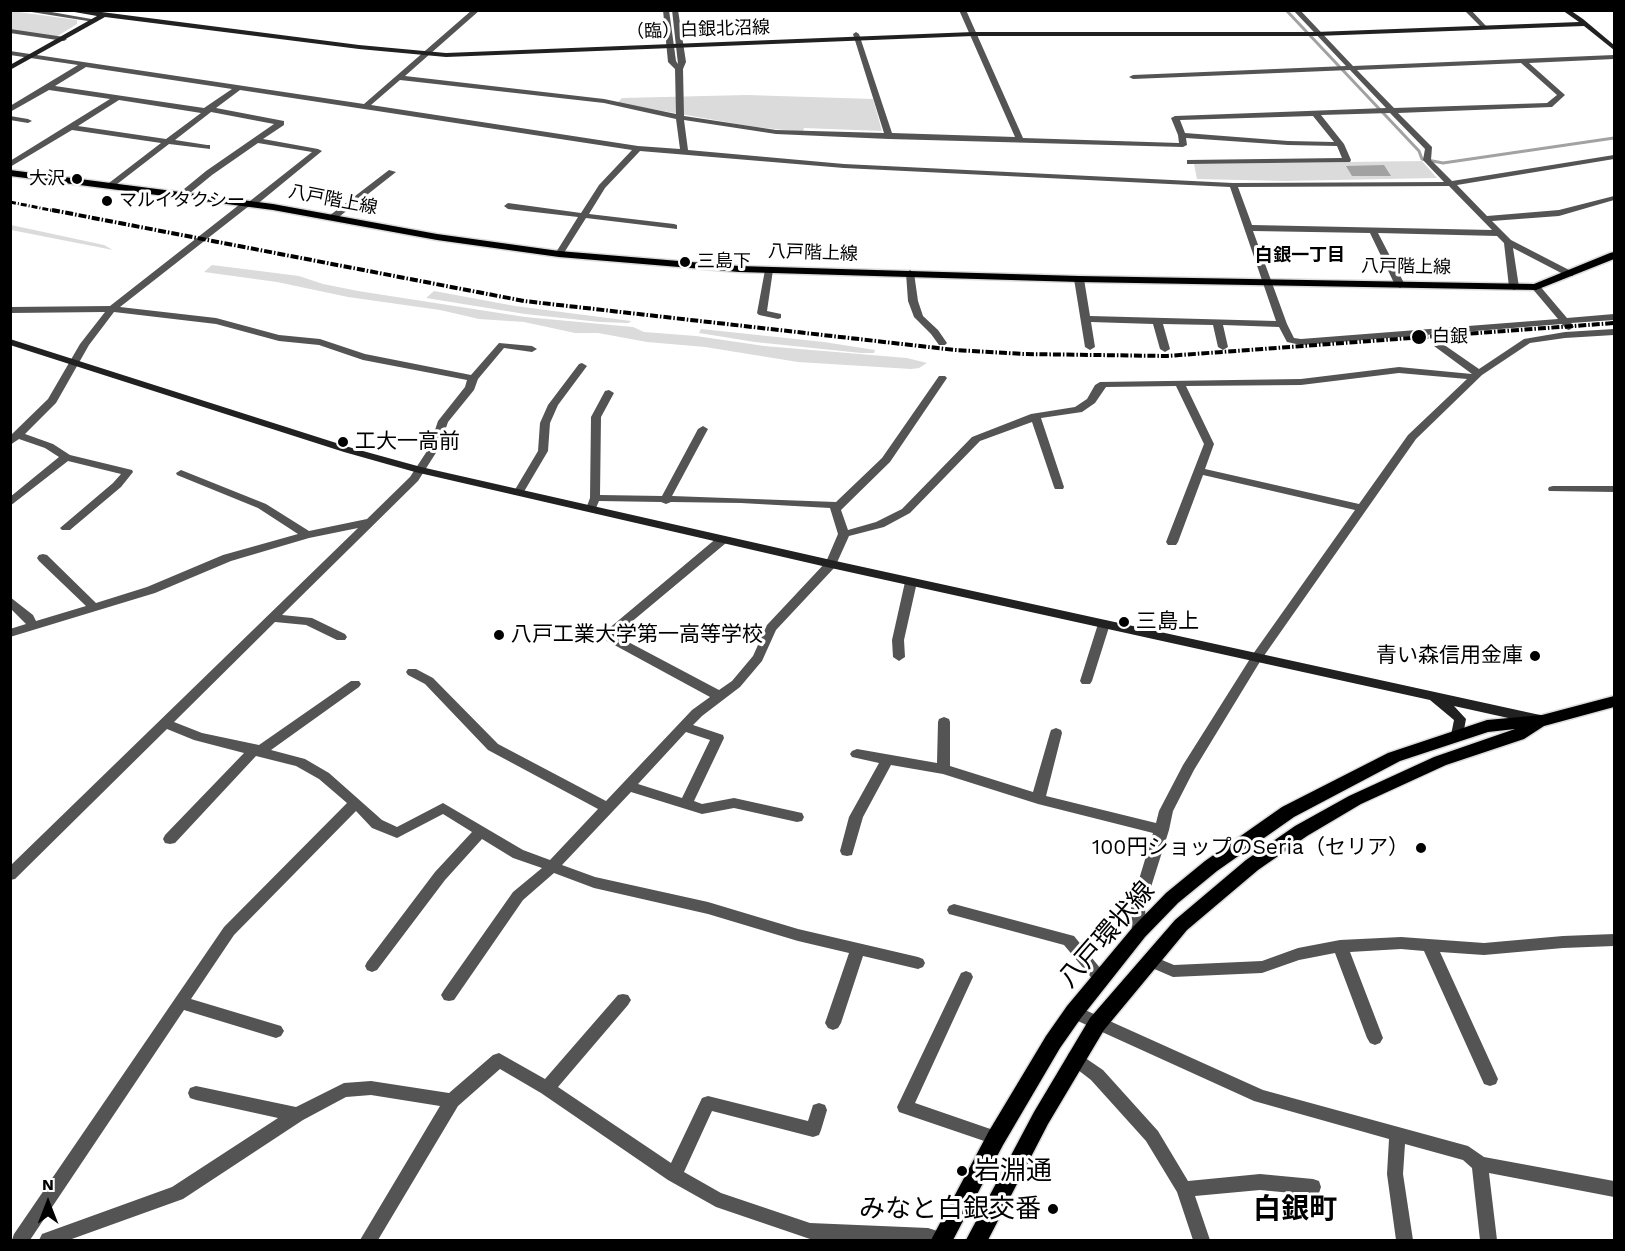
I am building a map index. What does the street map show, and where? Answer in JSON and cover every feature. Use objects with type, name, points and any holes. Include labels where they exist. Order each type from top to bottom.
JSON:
[{"type":"main road","name":"八戸階上線","points":[[10,173],[250,204],[437,237],[559,254],[662,264],[769,270],[1079,279],[1536,287],[1614,255]]},
{"type":"main road","name":"八戸環状線","points":[[941,1240],[996,1138],[1053,1042],[1074,1012],[1139,933],[1172,898],[1211,866],[1288,812],[1394,757],[1487,726],[1542,721],[1614,702]]},
{"type":"main road","name":"八戸環状線","points":[[976,1240],[1075,1058],[1097,1024],[1181,925],[1219,892],[1301,831],[1355,800],[1440,761],[1518,735],[1542,721]]},
{"type":"street","points":[[22,10],[94,20]]},
{"type":"street","name":"（臨）白銀北沼線","points":[[66,10],[105,12],[429,52],[972,32],[1315,32],[1584,22]]},
{"type":"street","points":[[365,107],[477,10]]},
{"type":"street","points":[[666,10],[672,62],[679,69]]},
{"type":"street","points":[[675,10],[682,62],[679,69],[680,118],[684,153]]},
{"type":"street","points":[[962,10],[1020,141]]},
{"type":"street","points":[[1296,10],[1429,149],[1427,160],[1498,233],[1508,242],[1570,274]]},
{"type":"street","points":[[1467,10],[1483,26]]},
{"type":"street","points":[[1565,10],[1584,22],[1614,48]]},
{"type":"street","points":[[1574,10],[1584,22]]},
{"type":"street","points":[[10,68],[64,39],[105,12]]},
{"type":"street","points":[[10,31],[64,39]]},
{"type":"street","points":[[857,36],[889,137]]},
{"type":"street","points":[[10,53],[638,148],[844,166],[1233,185],[1449,184],[1614,157]]},
{"type":"street","points":[[1133,77],[1614,57]]},
{"type":"street","points":[[1193,183],[1190,162],[1175,118],[1550,105],[1561,95],[1522,60]]},
{"type":"street","points":[[10,110],[84,65]]},
{"type":"street","points":[[400,78],[604,101],[680,118],[776,132],[1122,145],[1183,145]]},
{"type":"street","points":[[47,87],[281,123],[182,196]]},
{"type":"street","points":[[109,186],[206,110],[238,88]]},
{"type":"street","points":[[10,165],[117,98]]},
{"type":"street","points":[[1190,162],[1347,160],[1340,144],[1316,114]]},
{"type":"street","points":[[10,118],[28,121]]},
{"type":"street","points":[[69,127],[207,147]]},
{"type":"street","points":[[1182,135],[1288,143],[1340,144]]},
{"type":"street","points":[[15,438],[52,401],[85,344],[112,309],[318,151],[255,140]]},
{"type":"street","points":[[559,254],[580,217],[602,187],[638,148]]},
{"type":"street","points":[[332,218],[392,172]]},
{"type":"street","points":[[1233,185],[1287,337],[1301,342],[1614,317]]},
{"type":"street","points":[[1484,219],[1559,213],[1614,198]]},
{"type":"street","points":[[508,206],[580,217],[674,227]]},
{"type":"street","points":[[1249,228],[1498,233]]},
{"type":"street","points":[[1373,231],[1400,285]]},
{"type":"street","points":[[1508,242],[1514,287]]},
{"type":"street","points":[[769,270],[762,313],[778,316]]},
{"type":"street","points":[[910,273],[913,301],[919,317],[935,332],[942,343]]},
{"type":"street","points":[[1079,279],[1090,347]]},
{"type":"street","points":[[1536,287],[1576,335]]},
{"type":"street","points":[[10,310],[112,309],[224,323],[272,336],[320,342],[363,357],[473,378]]},
{"type":"street","points":[[1086,319],[1282,324]]},
{"type":"street","points":[[1156,321],[1165,349]]},
{"type":"street","points":[[1217,322],[1223,347]]},
{"type":"street","points":[[1139,933],[1138,906],[1166,812],[1188,768],[1257,657],[1412,437],[1477,375],[1527,341],[1614,332]]},
{"type":"street","points":[[10,342],[348,450],[419,470],[518,493],[592,504],[722,540],[1542,721]]},
{"type":"street","points":[[1437,344],[1477,375]]},
{"type":"street","points":[[10,875],[414,479],[434,448],[443,421],[470,387],[473,378],[502,345],[532,349]]},
{"type":"street","points":[[518,493],[543,451],[545,423],[553,405],[582,366]]},
{"type":"street","points":[[844,534],[880,525],[906,511],[976,439],[1035,416],[1078,410],[1091,401],[1099,387],[1104,384],[1301,382],[1399,370],[1477,375]]},
{"type":"street","points":[[449,995],[509,907],[697,713],[736,684],[758,658],[771,628],[831,564],[844,534],[835,509],[886,460],[942,378]]},
{"type":"street","points":[[1172,542],[1209,444],[1179,383]]},
{"type":"street","points":[[592,504],[596,417],[609,393]]},
{"type":"street","points":[[1035,416],[1059,487]]},
{"type":"street","points":[[666,501],[673,481],[703,429]]},
{"type":"street","points":[[15,438],[49,446],[66,457],[128,472],[117,485],[66,528]]},
{"type":"street","points":[[10,503],[66,457]]},
{"type":"street","points":[[1199,471],[1362,508]]},
{"type":"street","points":[[181,473],[262,506],[307,535]]},
{"type":"street","points":[[1553,489],[1614,489]]},
{"type":"street","points":[[592,504],[741,500],[839,505]]},
{"type":"street","points":[[10,633],[151,590],[227,558],[307,535],[370,522]]},
{"type":"street","points":[[721,697],[611,638],[611,633],[722,540]]},
{"type":"street","points":[[44,558],[94,607]]},
{"type":"street","points":[[899,657],[898,640],[911,582]]},
{"type":"street","points":[[10,601],[29,618],[33,626]]},
{"type":"street","points":[[272,618],[308,621],[341,637]]},
{"type":"street","points":[[1086,681],[1104,624]]},
{"type":"street","points":[[412,672],[429,681],[493,747],[607,808]]},
{"type":"street","points":[[170,839],[258,750],[355,684]]},
{"type":"street","points":[[1425,694],[1446,705],[1460,719],[1457,735]]},
{"type":"street","points":[[943,769],[944,722]]},
{"type":"street","points":[[164,723],[199,737],[300,762],[324,776],[377,824],[397,834],[443,808],[518,854],[594,882],[708,908],[798,935],[918,963]]},
{"type":"street","points":[[684,727],[718,738],[686,804]]},
{"type":"street","points":[[1038,799],[1056,733]]},
{"type":"street","points":[[858,754],[943,769],[1038,799],[1161,830]]},
{"type":"street","points":[[847,851],[856,817],[887,759]]},
{"type":"street","points":[[628,786],[702,809],[734,803],[797,817]]},
{"type":"street","points":[[20,1240],[229,932],[356,803]]},
{"type":"street","points":[[372,966],[440,876],[481,831]]},
{"type":"street","points":[[954,910],[1069,940],[1100,978]]},
{"type":"street","points":[[1150,961],[1173,971],[1262,967],[1298,954],[1340,946],[1401,943],[1484,950],[1563,942],[1614,940]]},
{"type":"street","points":[[1340,946],[1375,1038]]},
{"type":"street","points":[[1430,947],[1490,1079]]},
{"type":"street","points":[[833,1023],[858,948]]},
{"type":"street","points":[[966,977],[905,1107],[996,1138]]},
{"type":"street","points":[[547,1088],[623,1000]]},
{"type":"street","points":[[182,1003],[276,1031]]},
{"type":"street","points":[[1074,1012],[1260,1096],[1468,1154],[1480,1164],[1614,1189]]},
{"type":"street","points":[[1075,1058],[1097,1076],[1152,1136],[1184,1189],[1201,1240]]},
{"type":"street","points":[[369,1240],[452,1101],[499,1060],[547,1088],[674,1175],[716,1199],[810,1231],[928,1236],[941,1240]]},
{"type":"street","points":[[48,1240],[177,1193],[297,1115],[344,1090],[371,1088],[452,1101]]},
{"type":"street","points":[[196,1093],[297,1115]]},
{"type":"street","points":[[674,1175],[708,1103],[813,1130],[819,1110]]},
{"type":"street","points":[[1397,1134],[1395,1174],[1404,1240]]},
{"type":"street","points":[[1480,1164],[1488,1240]]},
{"type":"street","points":[[1184,1189],[1260,1182],[1313,1186]]},
{"type":"shaded area","points":[[11,11],[77,20],[77,24],[56,37],[11,31]]},
{"type":"shaded area","points":[[747,95],[873,99],[882,131],[804,128],[803,132],[755,127],[617,103],[622,98]]},
{"type":"shaded area","points":[[1422,161],[1437,178],[1284,181],[1197,179],[1194,164]]},
{"type":"shaded area","points":[[1384,165],[1391,176],[1352,176],[1346,166]]},
{"type":"shaded area","points":[[11,225],[104,245],[113,250],[11,230]]},
{"type":"shaded area","points":[[212,265],[299,276],[323,284],[358,291],[525,317],[633,327],[644,332],[696,336],[764,346],[907,358],[927,363],[919,368],[911,369],[798,362],[705,347],[647,342],[598,333],[575,333],[524,322],[479,319],[440,310],[348,297],[277,282],[204,272]]},
{"type":"shaded area","points":[[434,291],[515,306],[631,321],[629,323],[600,322],[525,314],[426,298]]},
{"type":"shaded area","points":[[701,329],[824,342],[875,350],[874,353],[861,353],[755,342],[699,333]]},
{"type":"waterway","points":[[1286,10],[1419,151],[1422,159],[1443,163],[1614,138]]},
{"type":"railway","points":[[10,202],[60,212]]},
{"type":"railway","points":[[52,210],[524,301],[955,350],[1024,354],[1167,356],[1614,323]]},
{"type":"place","name":"大沢","points":[[77,179]]},
{"type":"place","name":"マルイタクシー","points":[[107,201]]},
{"type":"place","name":"三島下","points":[[685,262]]},
{"type":"place","name":"白銀","points":[[1419,337]]},
{"type":"place","name":"工大一高前","points":[[343,442]]},
{"type":"place","name":"三島上","points":[[1124,622]]},
{"type":"place","name":"八戸工業大学第一高等学校","points":[[499,635]]},
{"type":"place","name":"青い森信用金庫","points":[[1535,656]]},
{"type":"place","name":"100円ショップのSeria（セリア）","points":[[1421,848]]},
{"type":"place","name":"岩淵通","points":[[962,1171]]},
{"type":"place","name":"みなと白銀交番","points":[[1053,1209]]},
{"type":"district","name":"白銀一丁目","points":[[1300,256]]},
{"type":"district","name":"白銀町","points":[[1295,1210]]}]
